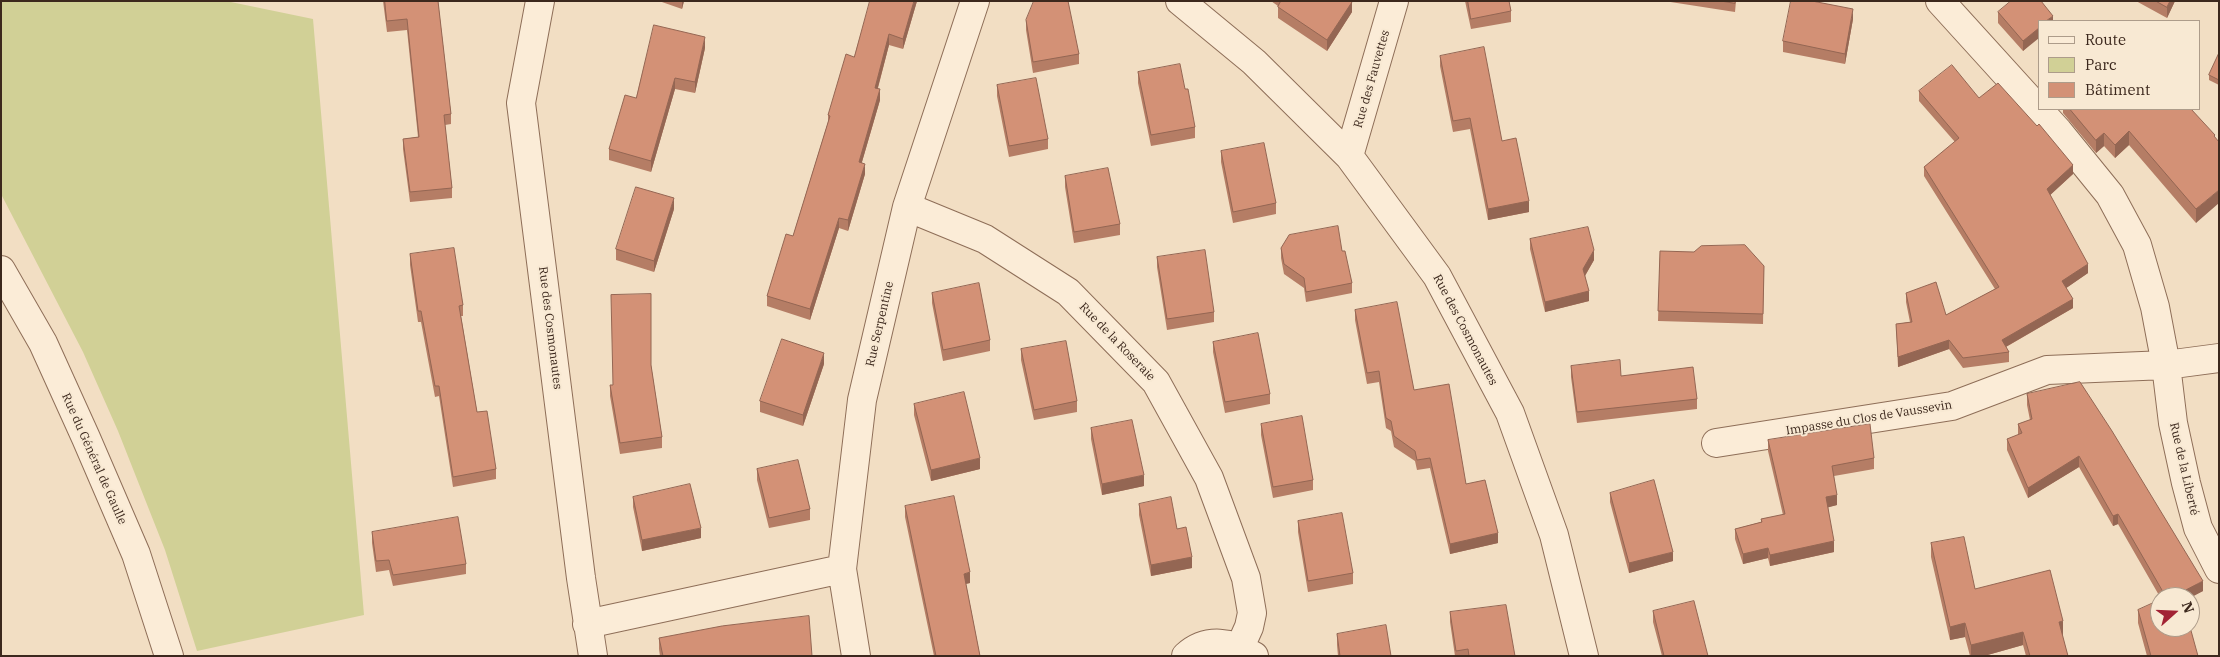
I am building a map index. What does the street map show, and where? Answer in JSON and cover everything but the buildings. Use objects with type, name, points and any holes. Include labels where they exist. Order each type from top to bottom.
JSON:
[{"type":"street","name":"Rue des Cosmonautes","points":[[540,1],[521,102],[587,624],[593,656]]},
{"type":"street","name":"Rue Serpentine","points":[[856,656],[842,570],[862,400],[907,206],[975,1]]},
{"type":"street","name":"Rue des Cosmonautes","points":[[1180,1],[1254,62],[1349,156],[1438,276],[1510,413],[1554,535],[1584,656]]},
{"type":"street","name":"Rue des Fauvettes","points":[[1349,156],[1394,1]]},
{"type":"street","name":"Rue de la Liberté","points":[[1940,1],[2038,109]]},
{"type":"street","name":"Rue de la Liberté","points":[[2039,110],[2110,195],[2137,245],[2155,307],[2166,365],[2173,423],[2186,483],[2198,528],[2219,569]]},
{"type":"street","name":"Rue de la Roseraie","points":[[907,206],[985,239],[1068,292],[1156,382],[1209,478],[1246,578],[1252,613],[1247,651],[1224,643],[1207,644],[1186,656]]},
{"type":"street","name":"Rue du Général de Gaulle","points":[[1,270],[43,343],[86,438],[136,554],[169,656]]},
{"type":"street","name":"Impasse du Clos de Vaussevin","points":[[1716,443],[1952,406],[2047,370],[2166,365],[2219,358]]},
{"type":"street","points":[[587,624],[842,570]]},
{"type":"green space","points":[[1,1],[226,1],[313,19],[364,615],[197,651],[165,550],[118,431],[83,352],[1,194]]}]
